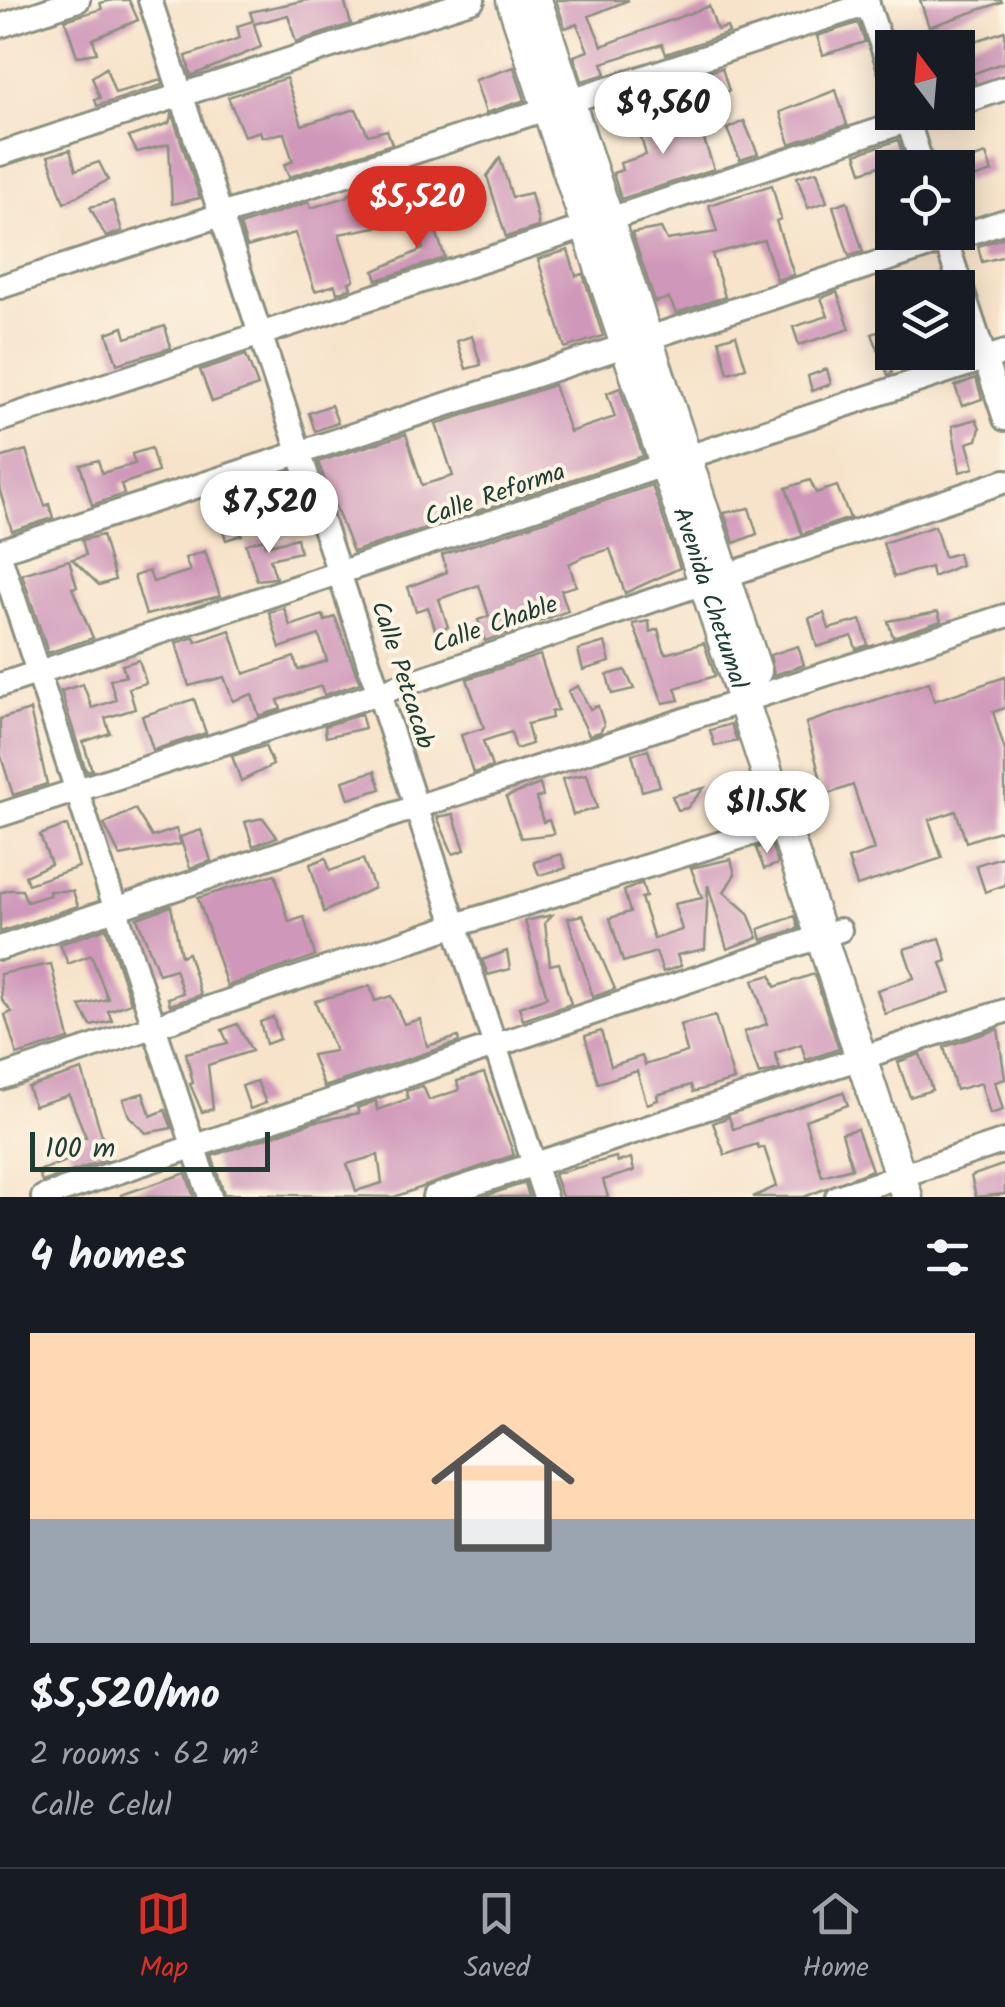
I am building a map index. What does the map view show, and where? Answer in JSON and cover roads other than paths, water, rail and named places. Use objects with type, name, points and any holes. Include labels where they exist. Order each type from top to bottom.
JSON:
[{"type":"main road","name":"Avenida Chetumal","points":[[512,0],[558,104],[913,1185]]},
{"type":"main road","name":"Avenida Chetumal","points":[[536,0],[558,104]]},
{"type":"street","points":[[0,26],[78,0]]},
{"type":"street","name":"Calle Petcacab","points":[[150,0],[545,1197]]},
{"type":"street","points":[[0,154],[473,0]]},
{"type":"street","points":[[0,288],[867,2],[877,30]]},
{"type":"street","points":[[975,98],[1005,88]]},
{"type":"street","points":[[0,420],[598,225],[875,128]]},
{"type":"street","points":[[975,228],[1005,221]]},
{"type":"street","points":[[210,1197],[36,674],[0,553],[903,250]]},
{"type":"street","points":[[950,250],[995,355],[1005,419]]},
{"type":"street","name":"Calle Reforma","points":[[0,685],[341,576],[995,355]]},
{"type":"street","name":"Calle Chable","points":[[0,815],[379,693],[1005,481]]},
{"type":"street","points":[[0,948],[416,807],[1005,616]]},
{"type":"street","points":[[0,1078],[456,925],[793,820]]},
{"type":"street","points":[[42,1197],[830,934]]},
{"type":"street","points":[[434,1197],[1005,1011]]},
{"type":"street","points":[[837,1197],[913,1185],[1005,1141]]}]
